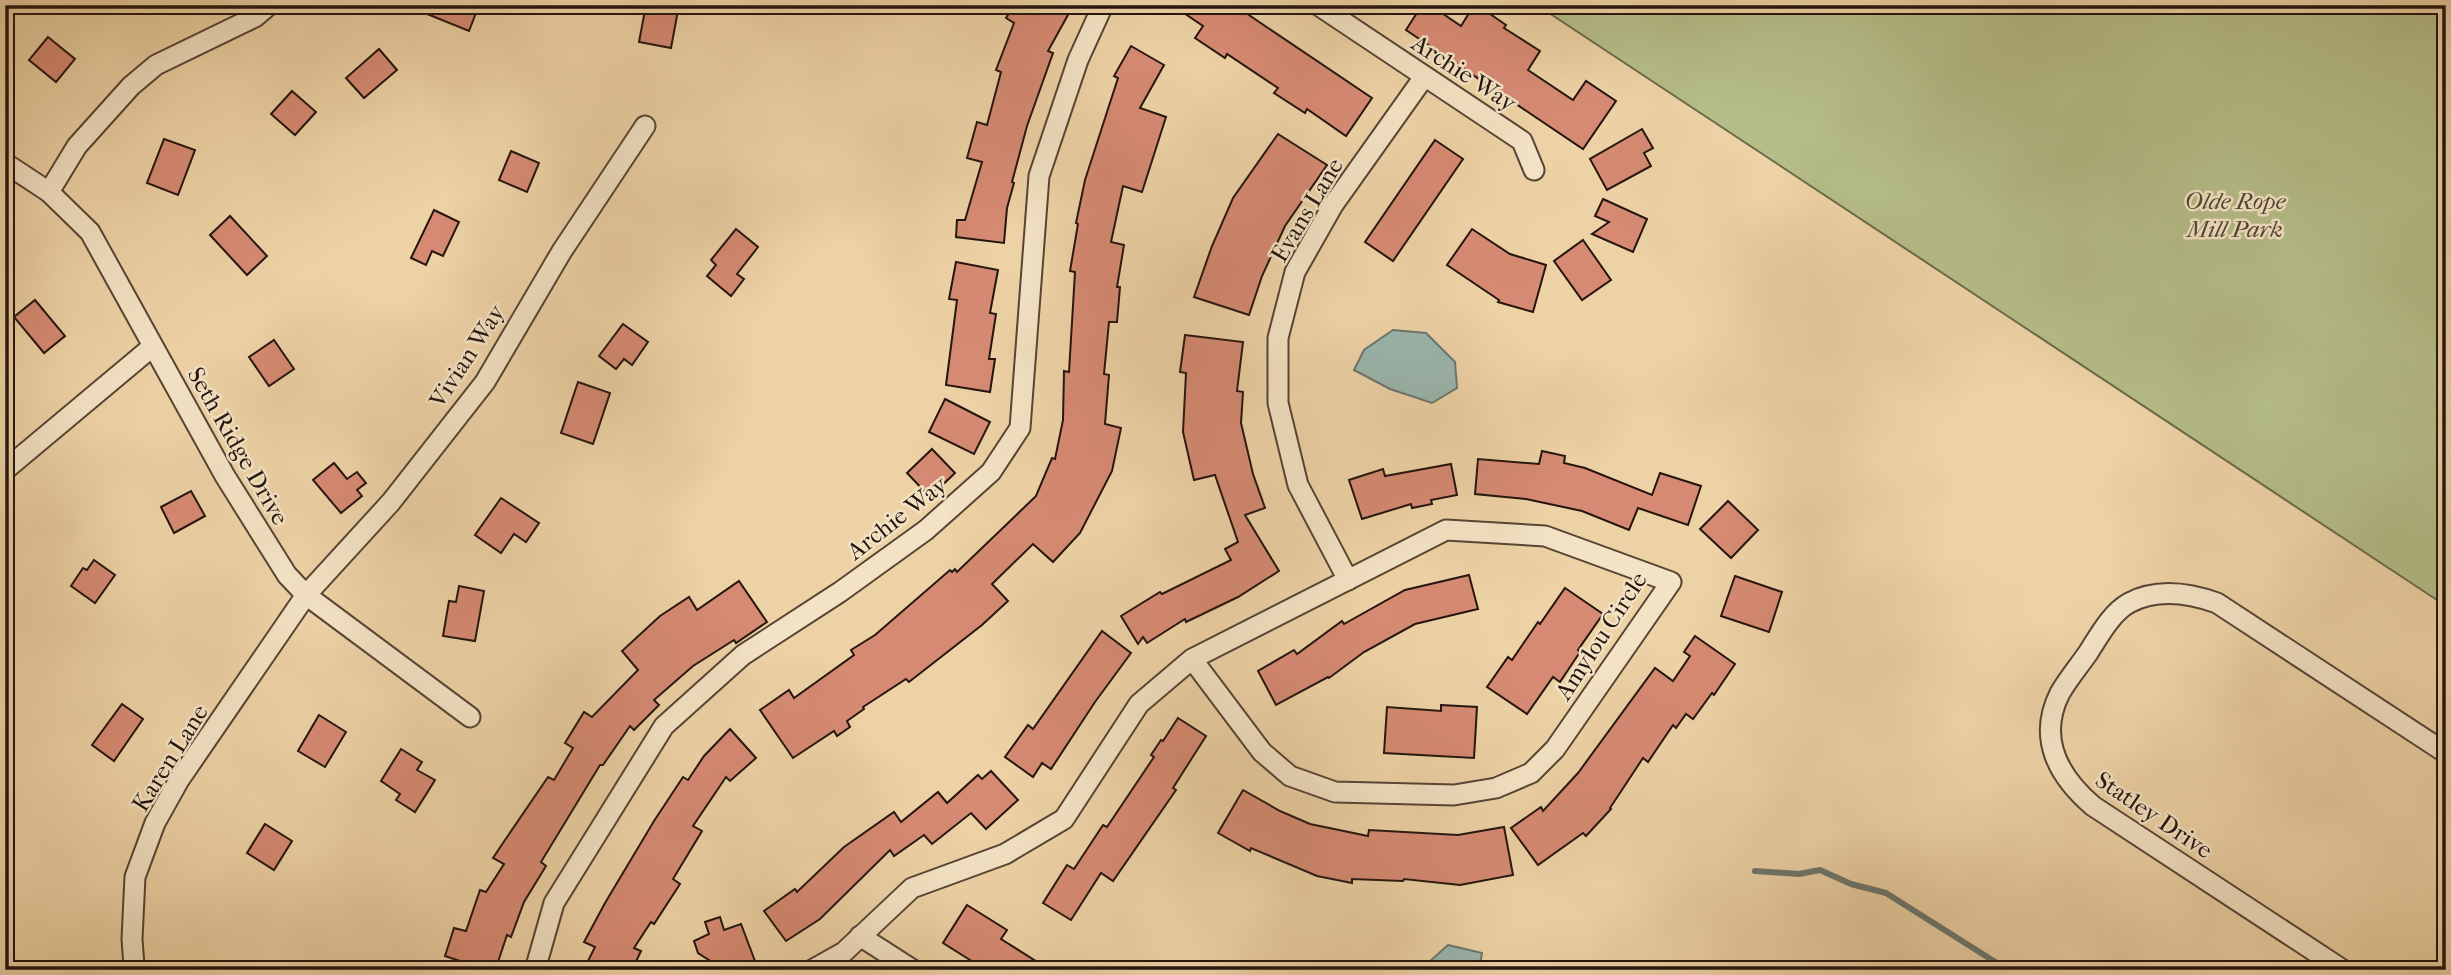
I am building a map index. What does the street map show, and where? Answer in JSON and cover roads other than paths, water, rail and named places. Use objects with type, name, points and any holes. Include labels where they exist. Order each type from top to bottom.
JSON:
[{"type":"street","points":[[49,192],[77,146],[131,86],[156,65],[255,17],[269,5]]},
{"type":"street","name":"Archie Way","points":[[535,970],[554,903],[664,726],[743,654],[840,592],[926,530],[992,472],[1020,428],[1039,176],[1078,60],[1103,5]]},
{"type":"street","name":"Archie Way","points":[[1318,5],[1522,141],[1534,170]]},
{"type":"street","name":"Evans Lane","points":[[1348,580],[1298,485],[1278,403],[1278,338],[1295,272],[1333,205],[1424,77]]},
{"type":"street","name":"Vivian Way","points":[[306,595],[391,502],[485,382],[562,251],[645,126]]},
{"type":"street","name":"Seth Ridge Drive","points":[[5,163],[49,192],[90,232],[152,347],[262,538],[287,575],[306,595],[470,717]]},
{"type":"street","points":[[5,470],[152,347]]},
{"type":"street","name":"Amylou Circle","points":[[812,970],[844,952],[912,888],[1005,854],[1064,819],[1139,704],[1192,659],[1446,530],[1545,536],[1671,583],[1555,749],[1531,773],[1496,788],[1454,795],[1335,792],[1290,776],[1262,752],[1192,659]]},
{"type":"street","name":"Statley Drive","points":[[2343,970],[2093,806],[2073,789],[2062,772],[2052,747],[2052,717],[2060,693],[2111,619],[2129,603],[2163,593],[2192,594],[2217,603],[2446,753]]},
{"type":"street","name":"Karen Lane","points":[[134,966],[132,939],[135,877],[155,823],[179,780],[306,595]]},
{"type":"street","points":[[860,936],[913,970]]},
{"type":"water","points":[[1393,330],[1426,333],[1455,362],[1457,388],[1432,403],[1390,389],[1354,370],[1364,350]]},
{"type":"water","points":[[1448,945],[1482,953],[1479,970],[1420,970]]},
{"type":"waterway","points":[[1755,871],[1799,874],[1820,870],[1851,884],[1886,893],[2008,970]]},
{"type":"park label","name":"Olde Rope Mill Park","points":[[2235,215]]}]
